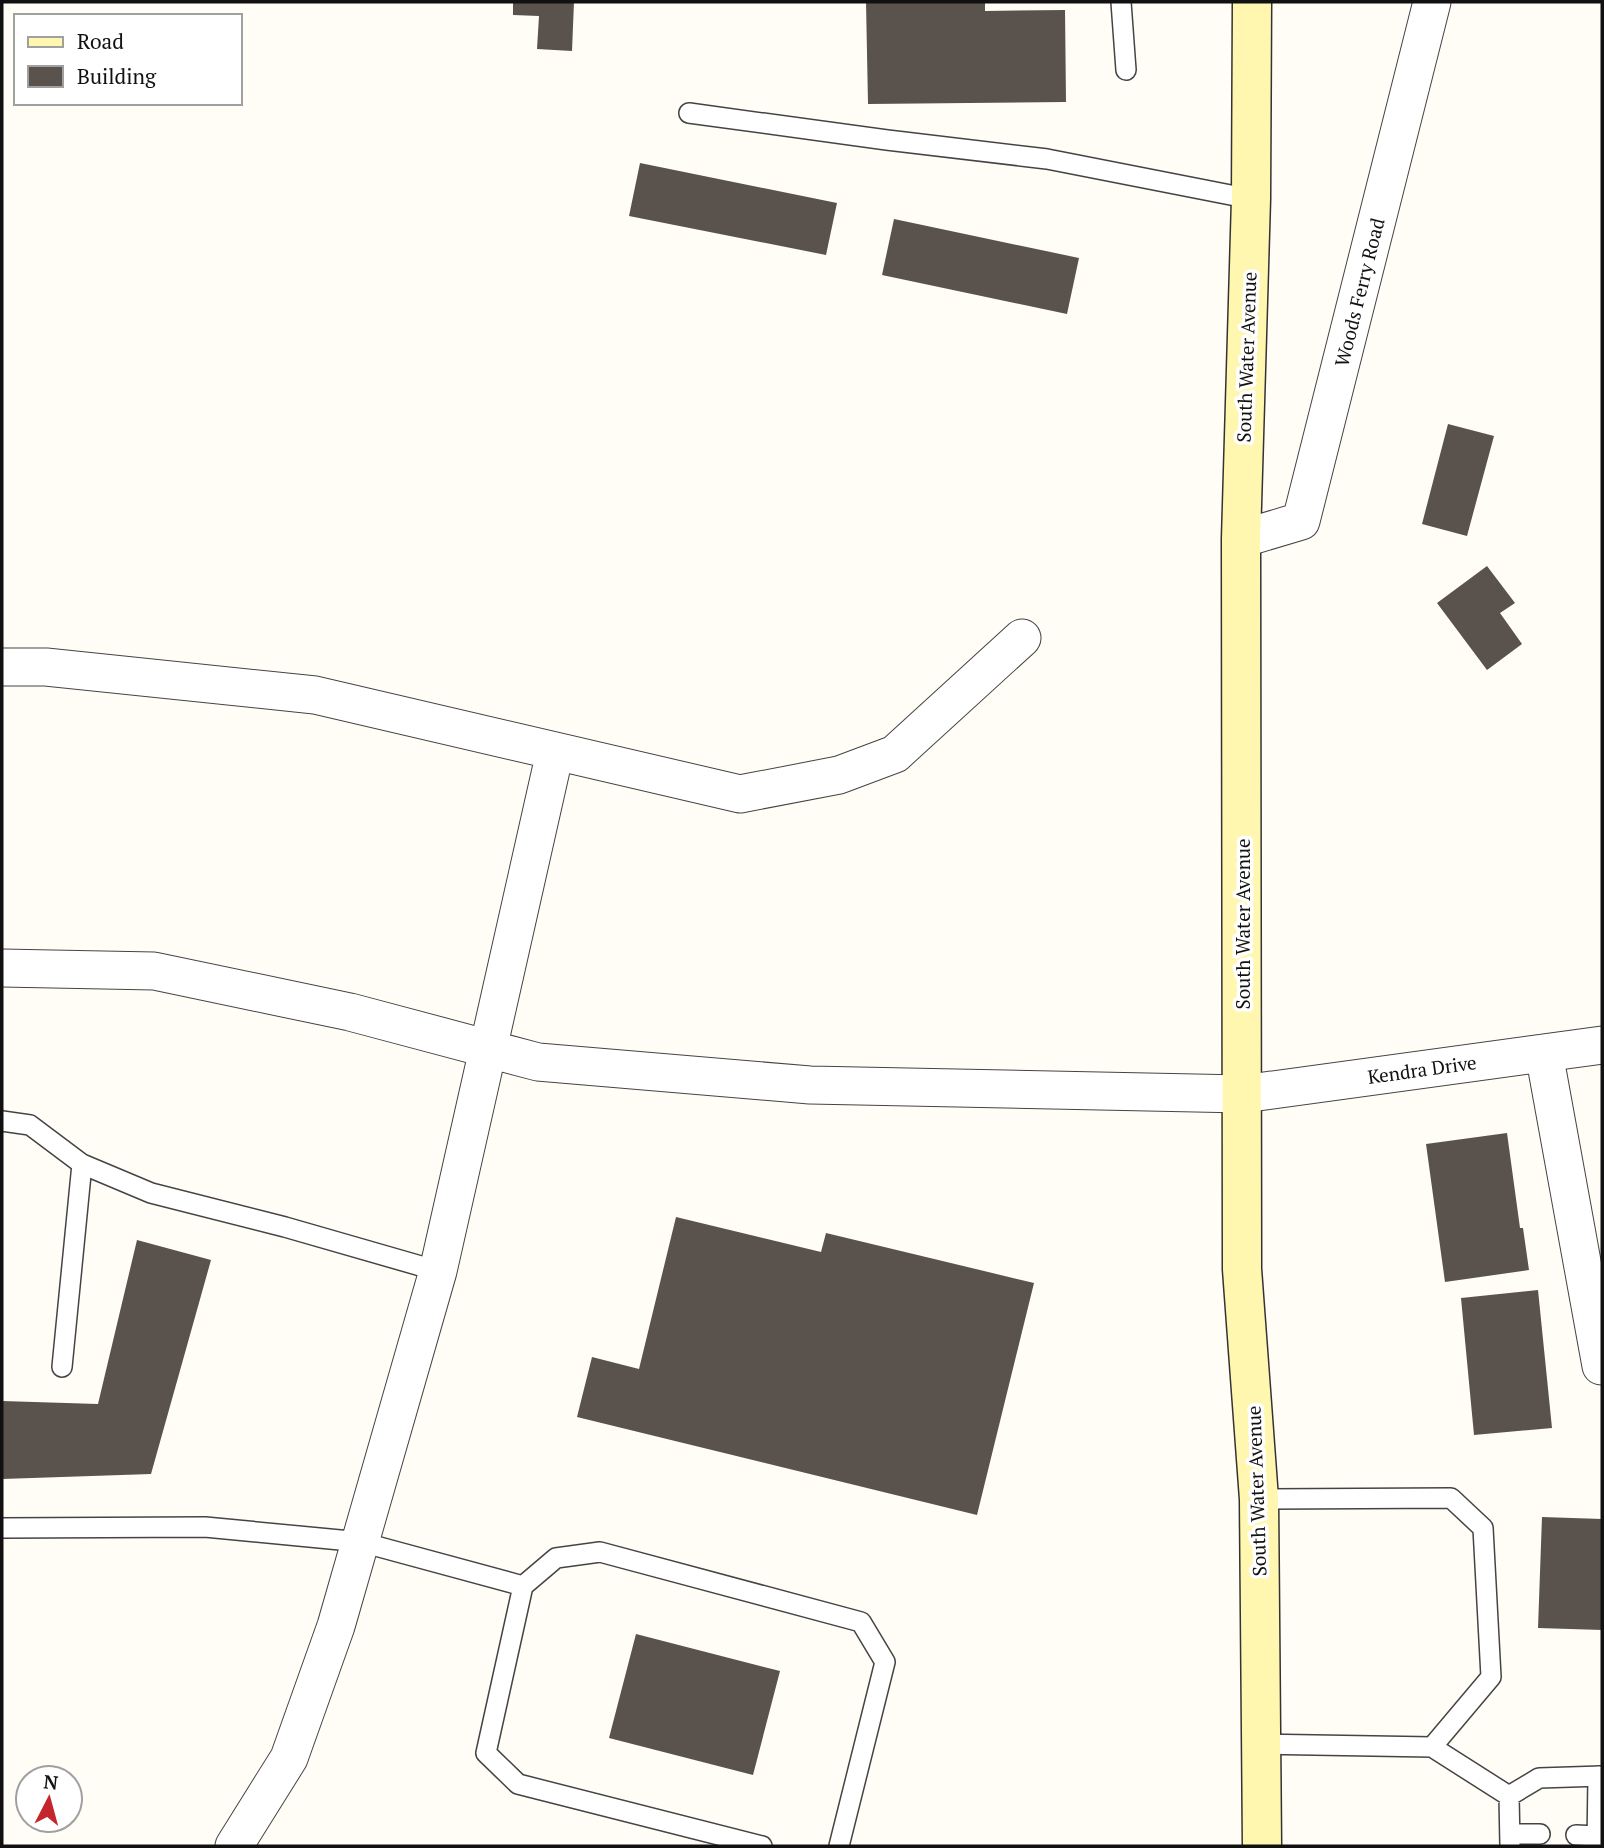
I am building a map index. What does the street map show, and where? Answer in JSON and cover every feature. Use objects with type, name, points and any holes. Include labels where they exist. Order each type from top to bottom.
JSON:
[{"type":"main road","name":"South Water Avenue","points":[[1252,2],[1251,199],[1241,539],[1242,1269],[1259,1499],[1262,1846]]},
{"type":"street","name":"Woods Ferry Road","points":[[1241,539],[1301,521],[1432,2]]},
{"type":"street","points":[[2,667],[46,667],[315,695],[740,794],[838,775],[895,754],[1022,638]]},
{"type":"street","points":[[234,1846],[289,1759],[336,1626],[361,1542],[438,1271],[555,752]]},
{"type":"street","name":"Kendra Drive","points":[[2,968],[153,971],[350,1012],[538,1062],[810,1084],[1242,1094],[1602,1045]]},
{"type":"street","points":[[1544,1053],[1601,1366]]},
{"type":"lane","points":[[1121,2],[1126,70]]},
{"type":"lane","points":[[1251,41],[1269,2]]},
{"type":"lane","points":[[689,113],[1047,159],[1251,199]]},
{"type":"lane","points":[[2,1121],[30,1125],[82,1164],[151,1193],[285,1227],[438,1271]]},
{"type":"lane","points":[[62,1367],[82,1164]]},
{"type":"lane","points":[[1259,1499],[1451,1498],[1483,1528],[1491,1677],[1432,1747]]},
{"type":"lane","points":[[2,1528],[205,1527],[361,1542],[523,1586]]},
{"type":"lane","points":[[762,1846],[518,1784],[486,1753],[523,1586],[556,1558],[600,1552],[861,1622],[885,1662],[839,1846]]},
{"type":"lane","points":[[1261,1744],[1432,1747],[1509,1796]]},
{"type":"lane","points":[[1509,1796],[1539,1778],[1600,1776],[1597,1841],[1576,1835]]},
{"type":"lane","points":[[1509,1796],[1510,1840],[1540,1834]]},
{"type":"building","points":[[513,2],[574,2],[572,51],[537,49],[539,16],[513,15]]},
{"type":"building","points":[[866,2],[985,2],[985,11],[1065,10],[1066,102],[868,104]]},
{"type":"building","points":[[640,163],[837,203],[826,255],[629,216]]},
{"type":"building","points":[[894,219],[1079,258],[1067,314],[882,275]]},
{"type":"building","points":[[1448,424],[1494,436],[1467,536],[1422,524]]},
{"type":"building","points":[[1487,566],[1515,603],[1500,613],[1522,644],[1487,670],[1437,603]]},
{"type":"building","points":[[1507,1133],[1520,1228],[1523,1228],[1529,1270],[1445,1282],[1426,1144]]},
{"type":"building","points":[[676,1217],[821,1252],[826,1233],[1034,1283],[977,1515],[577,1417],[592,1357],[639,1369]]},
{"type":"building","points":[[137,1240],[211,1260],[151,1474],[2,1479],[2,1401],[98,1404]]},
{"type":"building","points":[[1538,1290],[1552,1428],[1474,1435],[1461,1298]]},
{"type":"building","points":[[1542,1517],[1602,1519],[1602,1630],[1538,1628]]},
{"type":"building","points":[[636,1634],[780,1671],[753,1775],[609,1738]]}]
